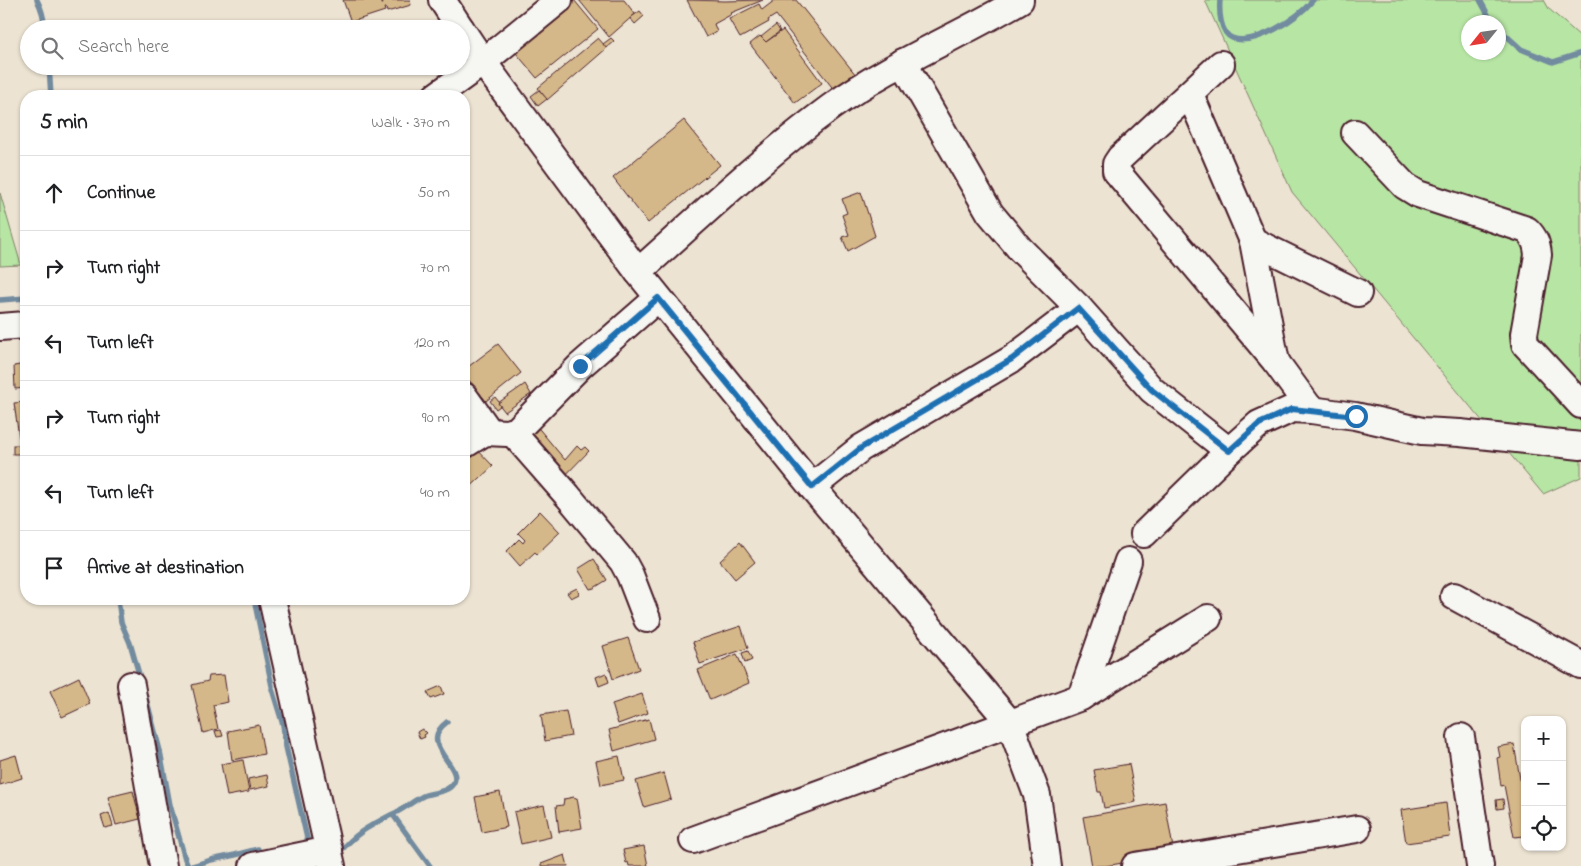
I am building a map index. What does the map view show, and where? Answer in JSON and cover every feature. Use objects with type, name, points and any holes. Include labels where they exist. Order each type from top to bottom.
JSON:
[{"type":"street","points":[[442,0],[455,20]]},
{"type":"street","points":[[470,71],[559,0]]},
{"type":"street","points":[[638,272],[760,165],[825,112],[903,62],[1020,0]]},
{"type":"street","points":[[470,42],[658,298],[812,487],[1010,723],[1037,795],[1047,866]]},
{"type":"street","points":[[903,62],[990,213],[1020,249],[1078,308],[1152,390],[1229,451]]},
{"type":"street","points":[[1221,64],[1120,158],[1116,164],[1116,171],[1276,362],[1311,410]]},
{"type":"street","points":[[444,90],[465,75]]},
{"type":"street","points":[[1190,94],[1253,242],[1276,362]]},
{"type":"street","points":[[1355,133],[1405,186],[1418,194],[1528,230],[1533,235],[1538,255],[1524,334],[1525,344],[1581,404]]},
{"type":"street","points":[[1253,242],[1358,293]]},
{"type":"street","points":[[470,441],[480,434],[516,431],[580,366],[658,298]]},
{"type":"street","points":[[812,487],[861,448],[1012,359],[1078,308]]},
{"type":"street","points":[[0,327],[20,325]]},
{"type":"street","points":[[470,402],[568,496],[623,562],[647,619]]},
{"type":"street","points":[[1144,534],[1259,424],[1292,409],[1356,416],[1422,431],[1460,433],[1581,446]]},
{"type":"street","points":[[1081,697],[1128,561]]},
{"type":"street","points":[[1454,596],[1581,665]]},
{"type":"street","points":[[253,866],[331,858],[273,605]]},
{"type":"street","points":[[693,840],[1081,697],[1208,618]]},
{"type":"street","points":[[131,685],[163,866]]},
{"type":"street","points":[[1461,737],[1480,866]]},
{"type":"street","points":[[1135,866],[1357,829]]},
{"type":"green space","points":[[1205,0],[1544,0],[1549,9],[1581,37],[1581,477],[1543,494],[1292,192]]},
{"type":"green space","points":[[0,193],[20,265],[0,266]]},
{"type":"building","points":[[343,0],[381,0],[383,4],[382,0],[410,0],[411,5],[387,12],[386,8],[384,8],[385,11],[357,20],[350,20]]},
{"type":"building","points":[[569,0],[574,0],[598,29],[537,78],[511,47]]},
{"type":"building","points":[[579,0],[624,0],[635,14],[609,37]]},
{"type":"building","points":[[687,0],[763,0],[731,13],[714,24],[717,32],[706,37]]},
{"type":"building","points":[[775,0],[796,0],[856,75],[835,91],[776,15],[768,20],[769,22],[740,38],[729,19],[759,4],[762,10]]},
{"type":"building","points":[[640,11],[644,16],[635,24],[630,18]]},
{"type":"building","points":[[776,25],[780,31],[766,42],[761,37]]},
{"type":"building","points":[[783,30],[822,83],[795,103],[750,44],[760,36],[766,42]]},
{"type":"building","points":[[598,38],[607,48],[547,100],[538,88]]},
{"type":"building","points":[[611,38],[614,41],[606,48],[603,44]]},
{"type":"building","points":[[539,90],[547,99],[538,106],[531,96]]},
{"type":"building","points":[[684,120],[720,165],[648,223],[613,178]]},
{"type":"building","points":[[861,192],[875,236],[848,251],[842,237],[849,235],[842,215],[847,213],[842,199]]},
{"type":"building","points":[[498,344],[521,373],[486,401],[470,381],[470,365]]},
{"type":"building","points":[[20,365],[20,389],[15,389],[14,366]]},
{"type":"building","points":[[525,384],[531,394],[505,412],[498,403]]},
{"type":"building","points":[[495,397],[500,406],[496,409],[490,401]]},
{"type":"building","points":[[20,402],[20,437],[19,437],[14,403]]},
{"type":"building","points":[[535,424],[565,460],[577,446],[581,450],[585,447],[589,451],[558,483],[521,438]]},
{"type":"building","points":[[472,444],[493,466],[470,487],[470,446]]},
{"type":"building","points":[[13,445],[20,445],[20,454],[13,454]]},
{"type":"building","points":[[540,511],[560,532],[537,554],[535,552],[520,566],[507,551],[519,539],[523,543],[525,540],[518,533]]},
{"type":"building","points":[[740,542],[755,562],[735,579],[720,561]]},
{"type":"building","points":[[594,559],[607,580],[590,589],[578,569]]},
{"type":"building","points":[[577,588],[579,594],[571,598],[567,593]]},
{"type":"building","points":[[741,626],[748,648],[700,664],[693,642]]},
{"type":"building","points":[[628,638],[639,669],[613,679],[603,646]]},
{"type":"building","points":[[748,651],[752,660],[745,663],[742,653]]},
{"type":"building","points":[[737,654],[749,683],[710,700],[698,670]]},
{"type":"building","points":[[606,673],[609,682],[599,686],[596,677]]},
{"type":"building","points":[[224,675],[228,702],[213,705],[218,729],[203,733],[192,685],[208,681],[209,676]]},
{"type":"building","points":[[79,677],[90,704],[62,717],[50,691]]},
{"type":"building","points":[[441,686],[444,694],[431,699],[427,692]]},
{"type":"building","points":[[642,694],[648,713],[618,724],[612,704]]},
{"type":"building","points":[[566,711],[571,736],[545,741],[541,715]]},
{"type":"building","points":[[649,719],[654,739],[614,751],[609,730]]},
{"type":"building","points":[[259,725],[264,754],[232,760],[228,731]]},
{"type":"building","points":[[422,729],[427,733],[424,735],[425,737],[420,739],[417,732]]},
{"type":"building","points":[[221,730],[223,736],[217,737],[215,731]]},
{"type":"building","points":[[1514,744],[1521,785],[1521,836],[1514,837],[1504,785],[1501,786],[1497,758],[1500,757],[1498,747]]},
{"type":"building","points":[[16,755],[22,778],[0,785],[0,760]]},
{"type":"building","points":[[619,756],[624,780],[601,785],[596,761]]},
{"type":"building","points":[[243,760],[249,792],[227,796],[221,764]]},
{"type":"building","points":[[1129,764],[1136,802],[1104,808],[1101,792],[1098,792],[1094,770]]},
{"type":"building","points":[[664,773],[671,799],[644,807],[636,781]]},
{"type":"building","points":[[267,775],[269,786],[250,790],[248,779]]},
{"type":"building","points":[[133,791],[140,819],[116,825],[108,797]]},
{"type":"building","points":[[500,792],[507,827],[482,832],[475,797]]},
{"type":"building","points":[[574,797],[575,799],[577,798],[582,828],[559,832],[556,806],[563,805],[564,799]]},
{"type":"building","points":[[1503,799],[1504,808],[1497,809],[1496,800]]},
{"type":"building","points":[[1165,802],[1174,854],[1105,866],[1092,866],[1083,817]]},
{"type":"building","points":[[1446,803],[1450,837],[1406,843],[1401,810]]},
{"type":"building","points":[[544,805],[551,837],[521,844],[514,812]]},
{"type":"building","points":[[109,813],[113,826],[105,828],[101,816]]},
{"type":"building","points":[[644,846],[648,866],[629,866],[628,862],[626,863],[623,850]]},
{"type":"building","points":[[565,855],[568,866],[541,866],[541,864]]},
{"type":"waterway","points":[[37,0],[43,20]]},
{"type":"waterway","points":[[1220,0],[1220,16],[1225,32],[1232,38],[1242,40],[1276,29],[1298,14],[1313,0]]},
{"type":"waterway","points":[[1480,0],[1488,15]]},
{"type":"waterway","points":[[1506,35],[1521,49],[1553,62],[1581,53]]},
{"type":"waterway","points":[[50,75],[51,90]]},
{"type":"waterway","points":[[0,300],[20,298]]},
{"type":"waterway","points":[[119,605],[121,622],[130,643],[141,681]]},
{"type":"waterway","points":[[255,605],[272,686]]},
{"type":"waterway","points":[[272,689],[283,725],[286,747],[309,847]]},
{"type":"waterway","points":[[145,694],[160,751],[170,805],[185,859],[188,865],[191,866]]},
{"type":"waterway","points":[[338,854],[351,840],[370,827],[423,796],[452,786],[455,775],[438,746],[437,738],[439,730],[447,722]]},
{"type":"waterway","points":[[393,815],[430,866]]},
{"type":"waterway","points":[[192,866],[258,849]]},
{"type":"route","points":[[580,366],[658,298],[812,487],[861,448],[1012,359],[1078,308],[1152,390],[1229,451],[1259,424],[1292,409],[1356,416]]}]
